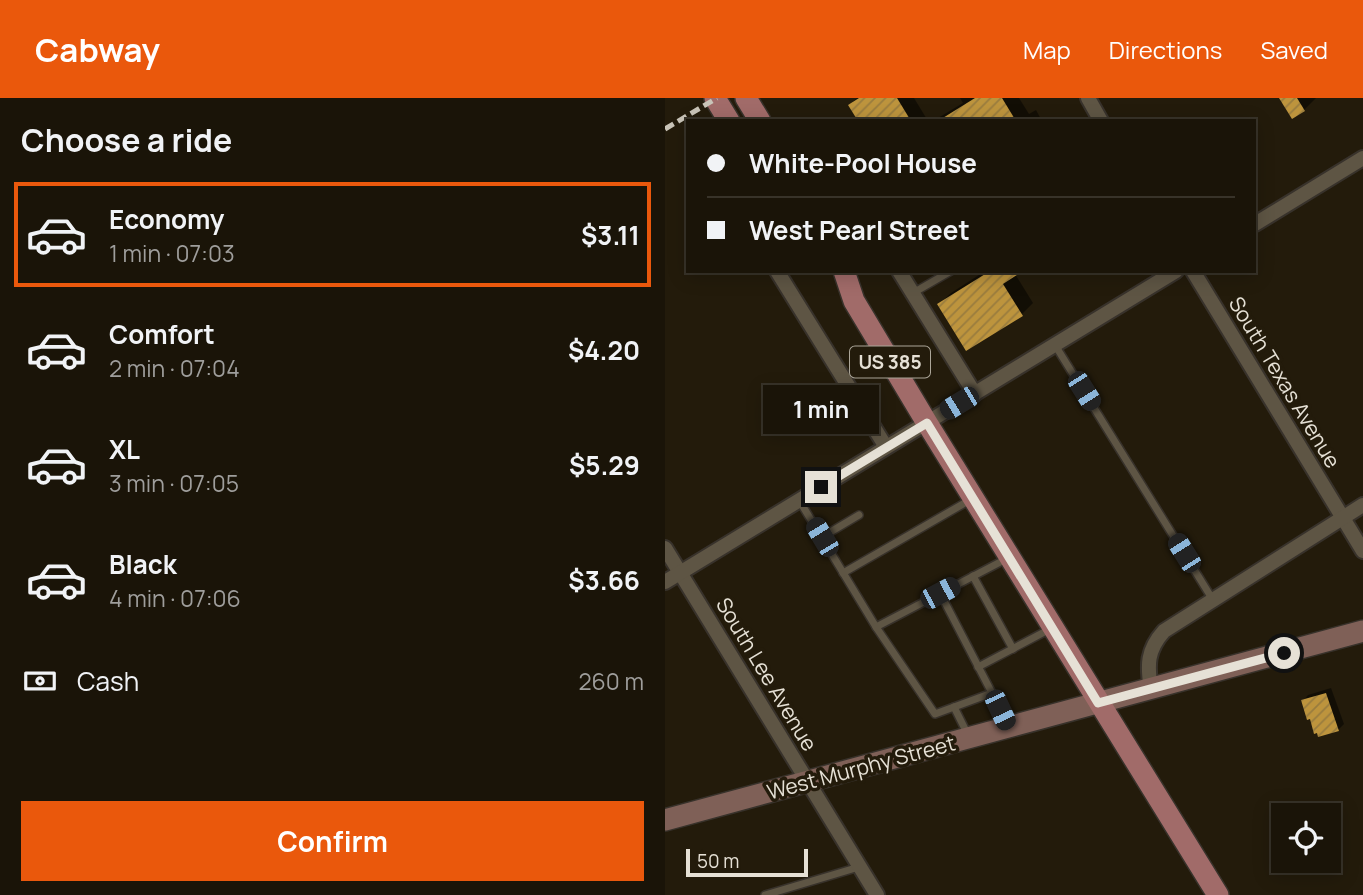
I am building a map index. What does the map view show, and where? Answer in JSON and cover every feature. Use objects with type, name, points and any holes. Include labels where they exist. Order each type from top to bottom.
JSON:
[{"type":"main road","points":[[715,98],[728,119]]},
{"type":"main road","points":[[746,98],[759,119]]},
{"type":"main road","name":"US 385","points":[[829,273],[854,301],[972,498],[1218,895]]},
{"type":"main road","name":"US 385","points":[[845,273],[854,301]]},
{"type":"street","points":[[1088,98],[1100,119]]},
{"type":"street","points":[[1256,223],[1363,158]]},
{"type":"street","points":[[778,273],[886,447]]},
{"type":"street","points":[[900,273],[975,394]]},
{"type":"street","points":[[665,582],[1174,273]]},
{"type":"street","name":"South Texas Avenue","points":[[1194,273],[1363,551]]},
{"type":"street","points":[[1151,690],[1148,656],[1154,642],[1164,631],[1363,505]]},
{"type":"street","name":"South Lee Avenue","points":[[665,548],[877,895]]},
{"type":"street","name":"West Murphy Street","points":[[665,820],[1363,631]]},
{"type":"lane","points":[[913,294],[948,273]]},
{"type":"lane","points":[[1055,345],[1213,600]]},
{"type":"lane","points":[[843,573],[972,498]]},
{"type":"lane","points":[[799,500],[876,627],[935,714],[992,693]]},
{"type":"lane","points":[[822,537],[859,514]]},
{"type":"lane","points":[[876,627],[1009,557]]},
{"type":"lane","points":[[973,576],[1013,649]]},
{"type":"lane","points":[[940,593],[1008,727]]},
{"type":"lane","points":[[978,667],[1052,628]]},
{"type":"lane","points":[[954,707],[969,738]]},
{"type":"lane","points":[[765,895],[859,867]]},
{"type":"building","points":[[859,98],[897,98],[910,119],[857,119],[848,105]]},
{"type":"building","points":[[975,98],[1002,98],[1015,119],[941,119]]},
{"type":"building","points":[[1279,98],[1297,98],[1305,111],[1292,119]]},
{"type":"building","points":[[987,273],[1020,273],[1003,284],[1023,316],[966,351],[937,304]]},
{"type":"building","points":[[1326,693],[1339,731],[1318,737],[1317,733],[1314,734],[1310,719],[1307,720],[1301,700]]},
{"type":"railway","points":[[665,129],[717,98]]},
{"type":"route","points":[[821,487],[927,423],[1098,703],[1284,653]]}]
